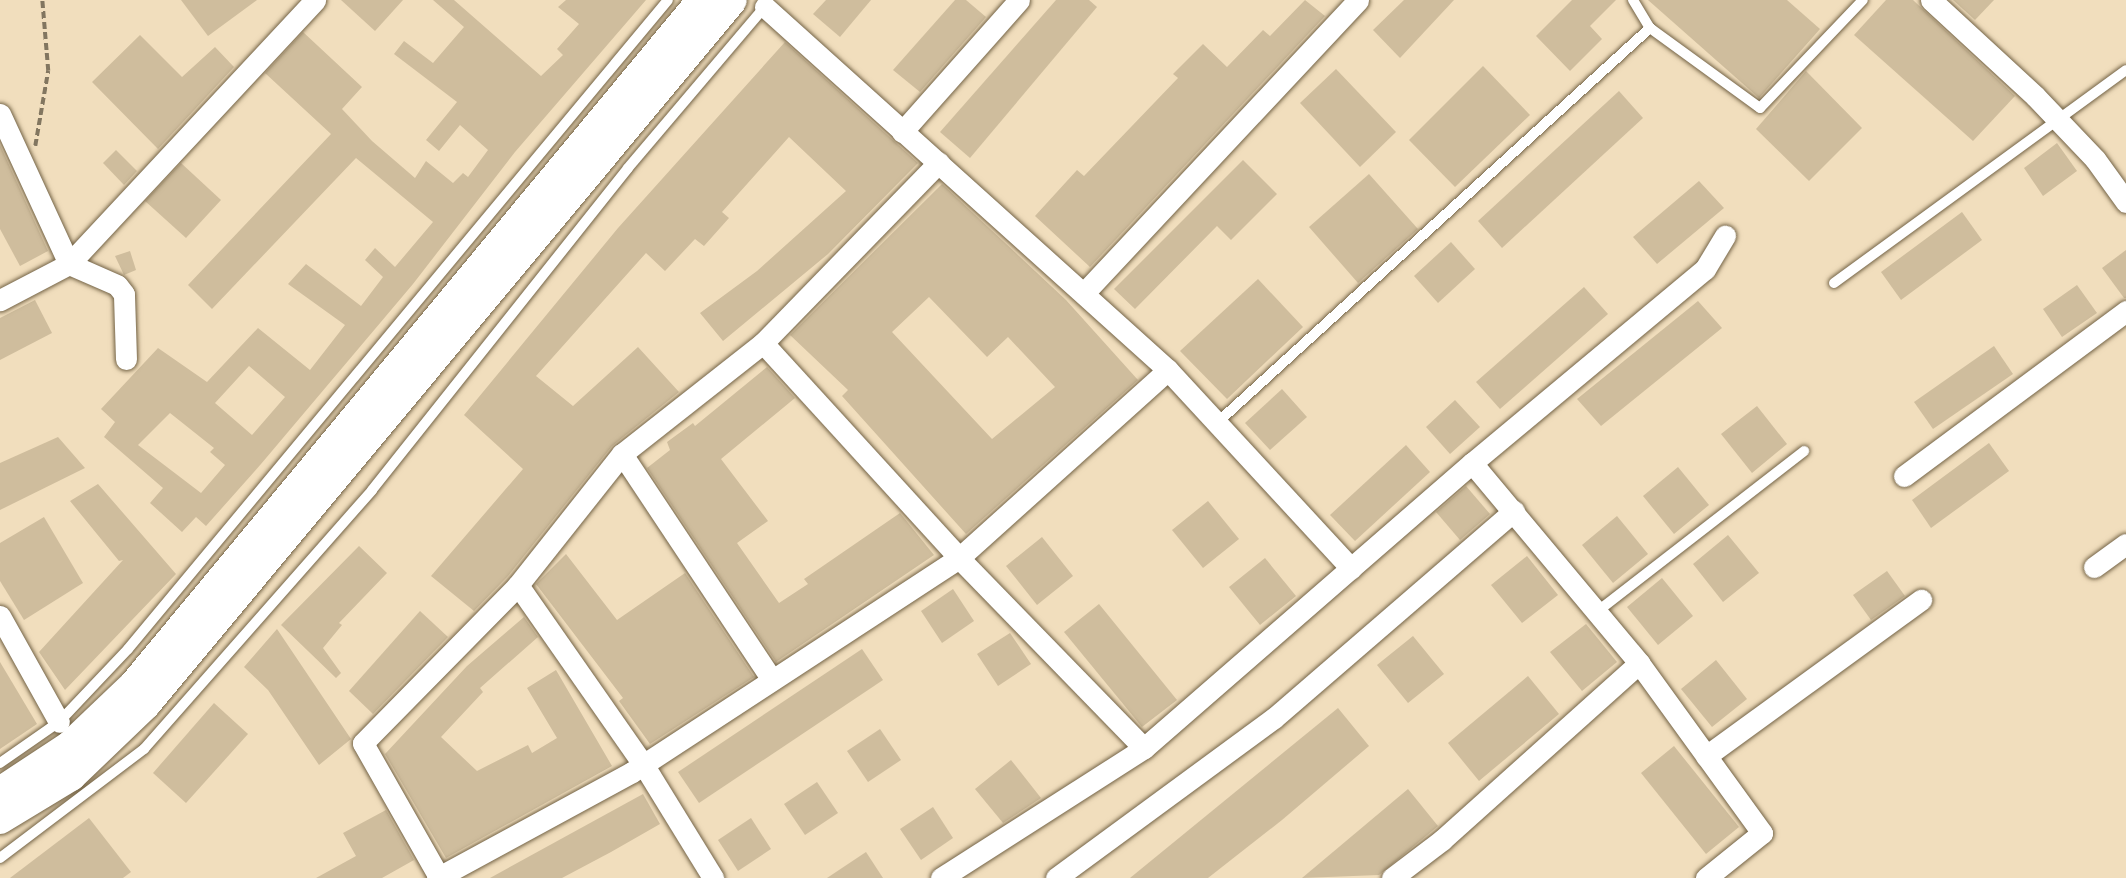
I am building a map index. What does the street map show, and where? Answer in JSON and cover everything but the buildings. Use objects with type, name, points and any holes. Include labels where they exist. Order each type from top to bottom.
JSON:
[{"type":"main road","points":[[0,792],[70,746],[134,685],[702,0]]},
{"type":"main road","points":[[0,819],[71,776],[145,705],[732,0]]},
{"type":"street","points":[[0,300],[69,264],[315,0]]},
{"type":"street","points":[[902,132],[1018,0]]},
{"type":"street","points":[[1084,293],[1358,0]]},
{"type":"street","points":[[1931,0],[2060,122],[2126,202]]},
{"type":"street","points":[[768,4],[902,132],[939,162],[1168,370],[1351,568]]},
{"type":"street","points":[[0,114],[69,264],[117,285],[124,294],[126,359]]},
{"type":"street","points":[[939,162],[763,343],[622,454],[517,585],[363,743],[438,877],[643,764],[770,677],[959,558],[1168,370]]},
{"type":"street","points":[[941,878],[1144,748],[1472,463],[1705,269],[1725,236]]},
{"type":"street","points":[[1904,476],[2126,312]]},
{"type":"street","points":[[763,343],[959,558],[1144,748]]},
{"type":"street","points":[[622,454],[770,677]]},
{"type":"street","points":[[1472,463],[1639,663],[1762,833],[1706,878]]},
{"type":"street","points":[[1056,878],[1274,718],[1514,511]]},
{"type":"street","points":[[2094,567],[2126,544]]},
{"type":"street","points":[[517,585],[643,764],[713,878]]},
{"type":"street","points":[[1706,756],[1921,600]]},
{"type":"street","points":[[0,616],[59,722]]},
{"type":"street","points":[[1392,878],[1442,839],[1639,663]]},
{"type":"lane","points":[[0,763],[59,722],[128,649],[668,0]]},
{"type":"lane","points":[[1633,0],[1650,28],[1760,108],[1863,0]]},
{"type":"lane","points":[[0,858],[144,748],[372,490],[628,168],[768,4]]},
{"type":"lane","points":[[1218,422],[1650,28]]},
{"type":"lane","points":[[1834,284],[2060,122],[2126,70]]},
{"type":"lane","points":[[1598,611],[1804,450]]},
{"type":"path","points":[[28,175],[48,71],[42,0]]}]
